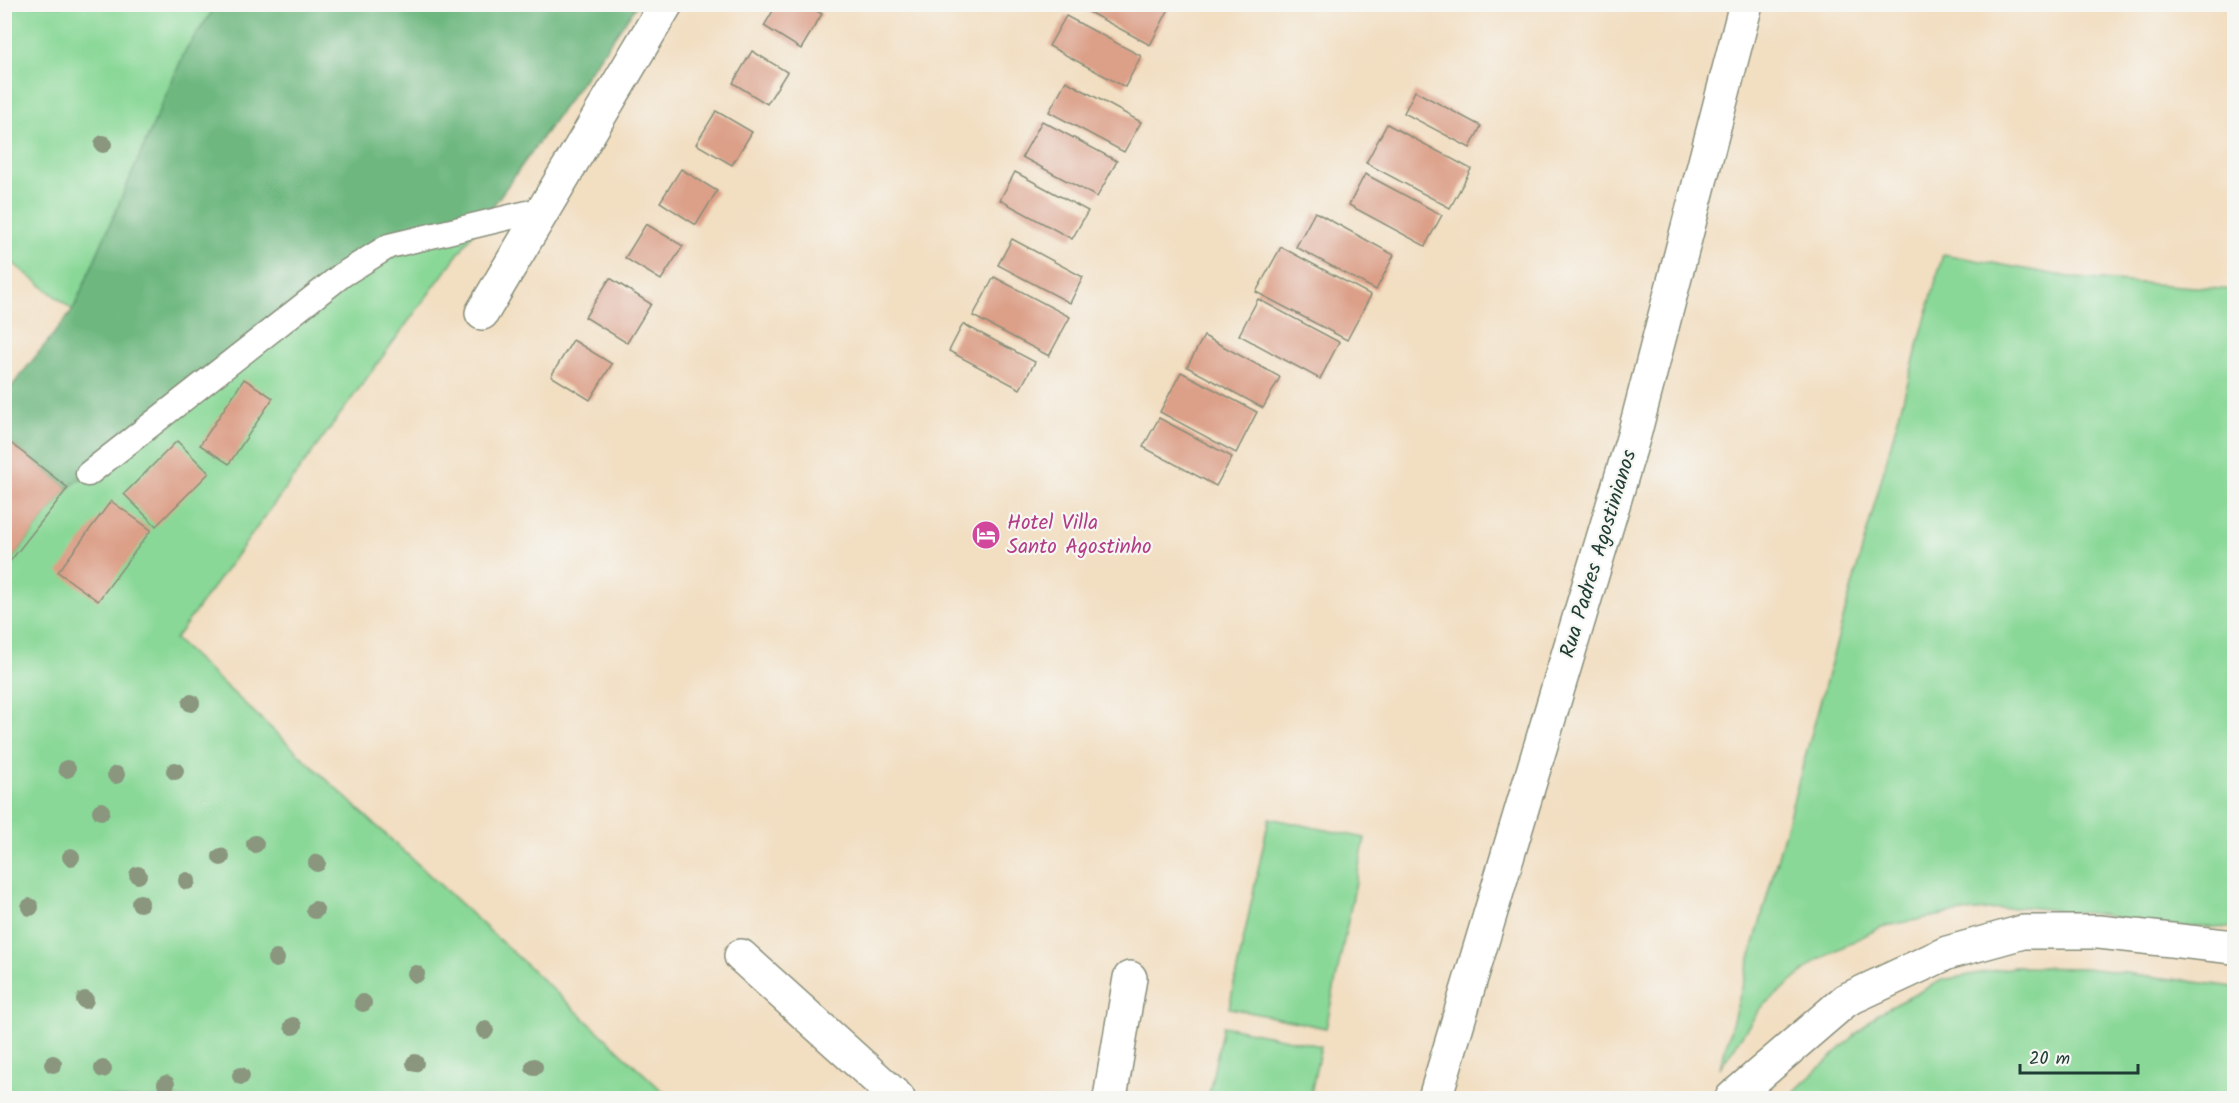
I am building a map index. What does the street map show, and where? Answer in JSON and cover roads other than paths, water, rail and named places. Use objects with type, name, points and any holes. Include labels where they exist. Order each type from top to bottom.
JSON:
[{"type":"street","points":[[482,313],[666,4]]},
{"type":"street","name":"Rua Padres Agostinianos","points":[[1435,1098],[1634,435],[1737,8]]},
{"type":"street","points":[[1732,1098],[1846,1000],[1947,953],[2023,932],[2098,932],[2235,947]]},
{"type":"street","points":[[741,956],[898,1098]]},
{"type":"street","points":[[1110,1098],[1131,978]]},
{"type":"lane","points":[[88,474],[342,275],[389,246],[544,209]]},
{"type":"place","name":"Hotel Villa Santo Agostinho","points":[[986,535]]}]
